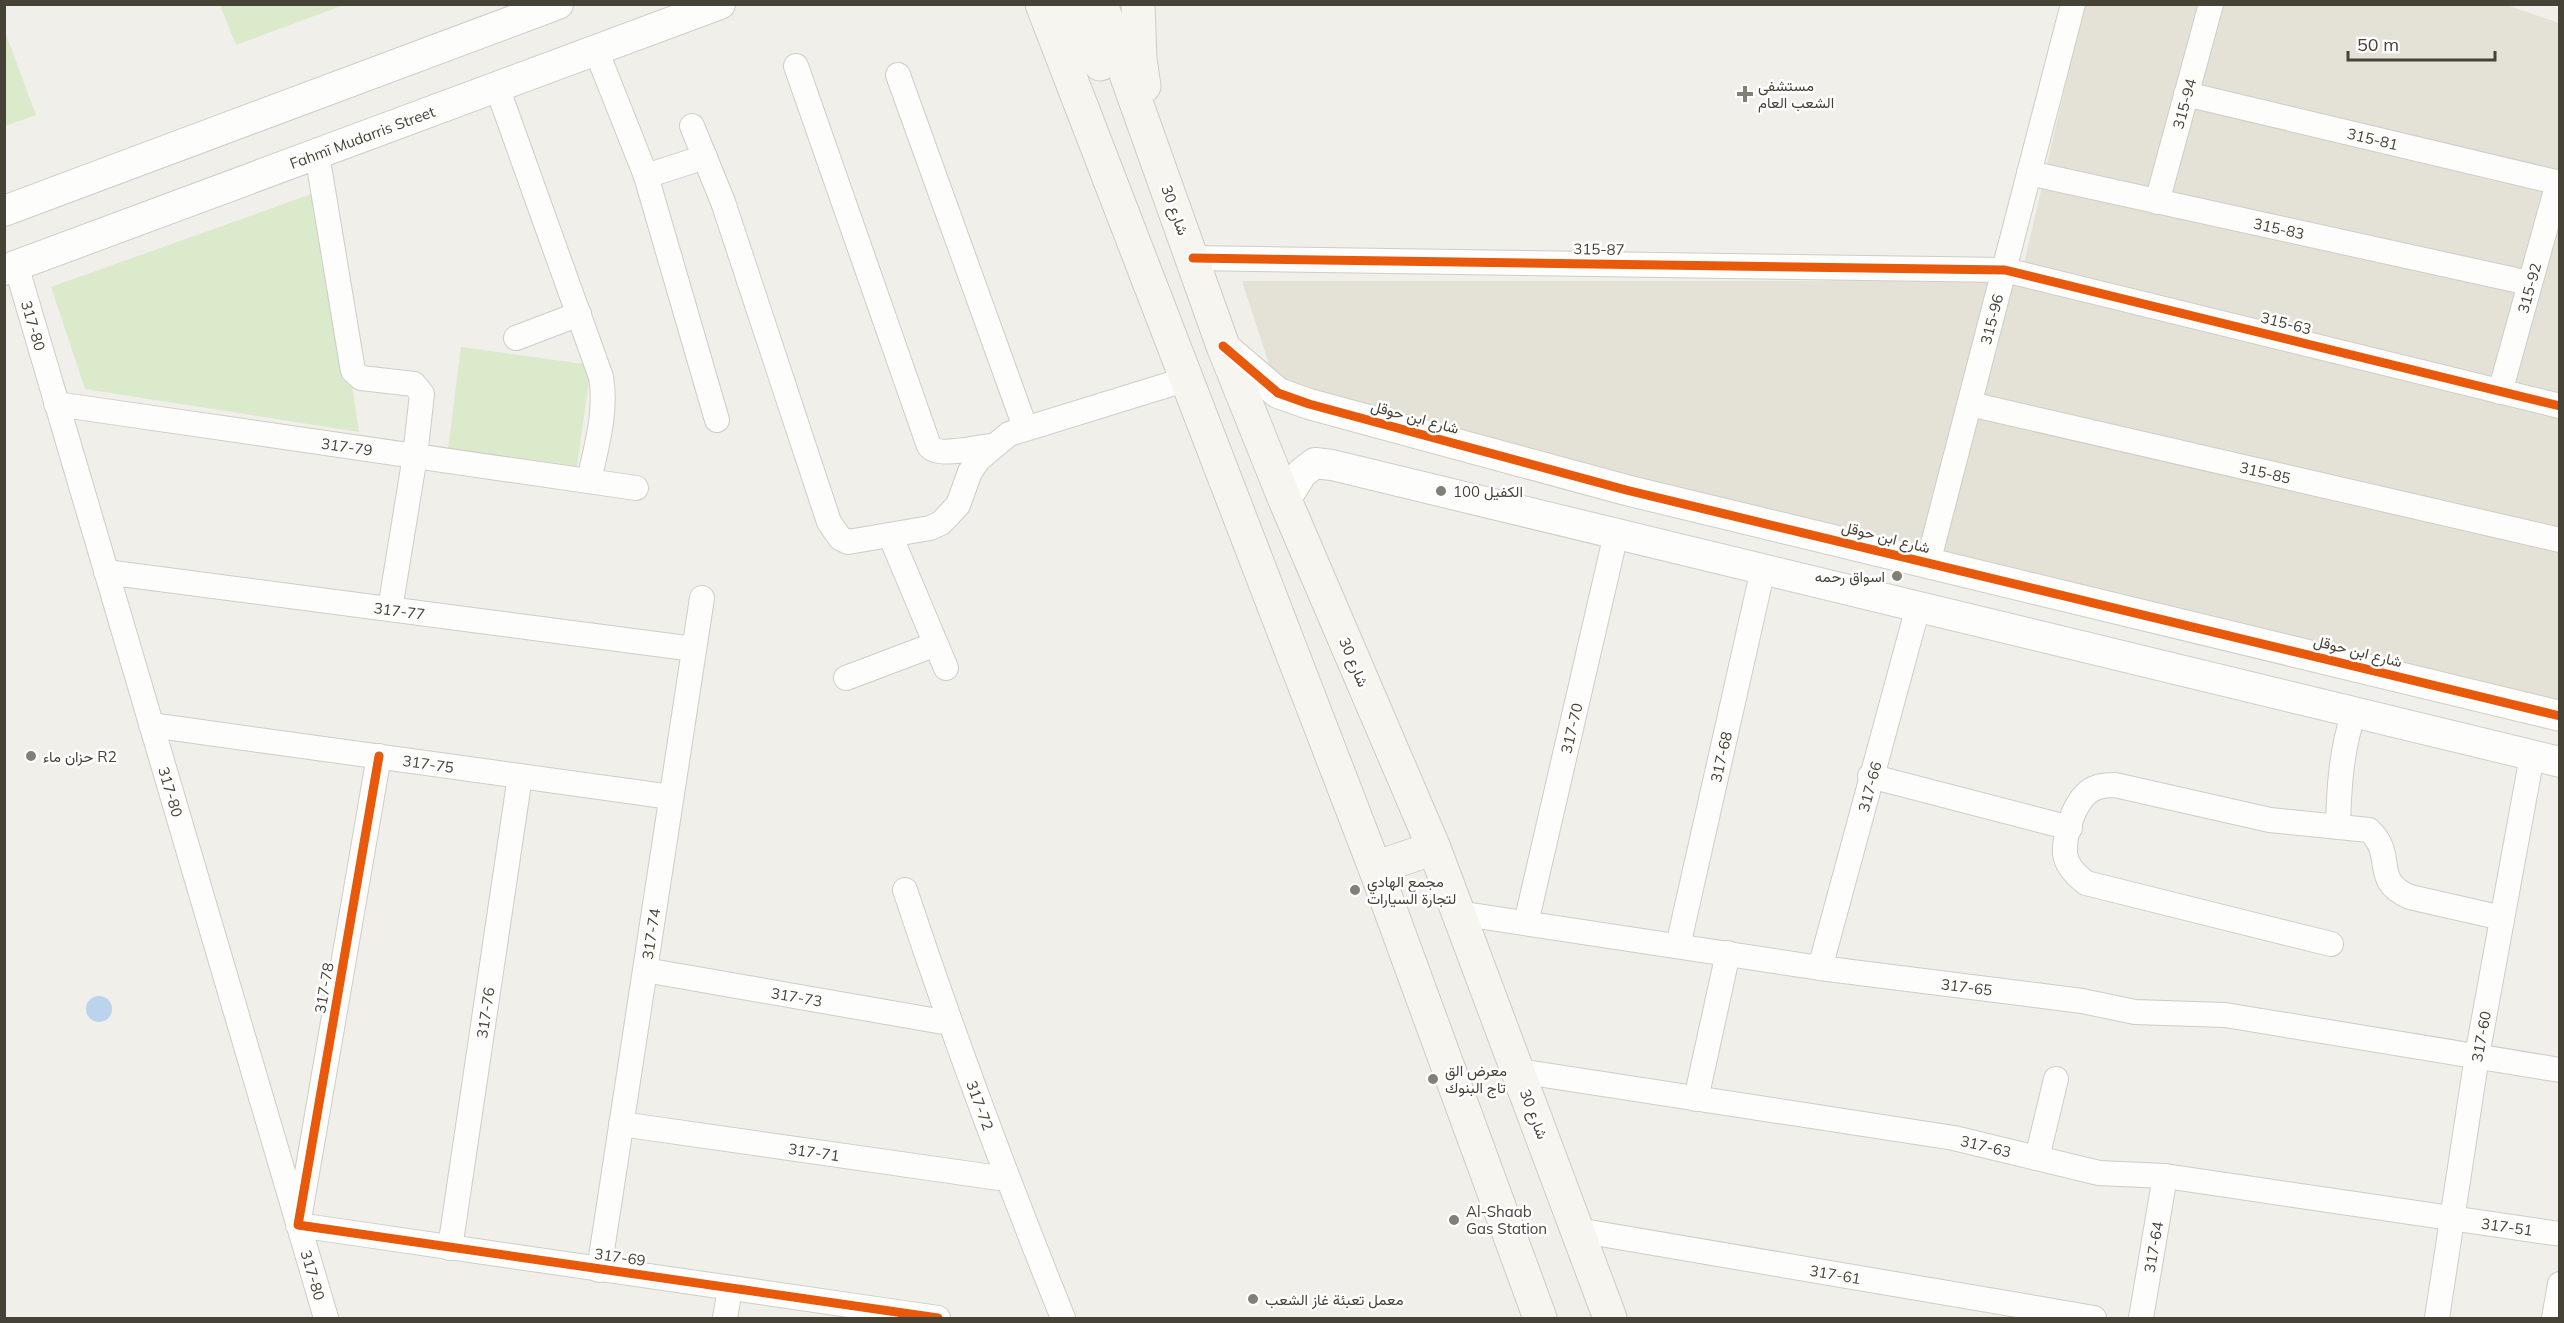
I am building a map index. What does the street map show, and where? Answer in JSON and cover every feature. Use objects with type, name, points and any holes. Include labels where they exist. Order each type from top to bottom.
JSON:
[{"type":"main road","points":[[1018,4],[1028,14],[1079,96]]},
{"type":"main road","points":[[1042,4],[1375,868],[1540,1318]]},
{"type":"main road","points":[[1076,4],[1129,133],[1176,213]]},
{"type":"main road","name":"شارع 30","points":[[1101,4],[1223,346],[1285,500],[1434,848],[1610,1318]]},
{"type":"main road","points":[[1138,4],[1140,59],[1152,147]]},
{"type":"main road","points":[[1375,868],[1434,848]]},
{"type":"street","points":[[4,211],[558,4]]},
{"type":"street","name":"Fahmī Mudarris Street","points":[[10,268],[720,4]]},
{"type":"street","name":"315-96","points":[[1928,563],[2073,4]]},
{"type":"street","name":"315-94","points":[[2157,202],[2211,4]]},
{"type":"street","points":[[596,50],[646,176],[717,420]]},
{"type":"street","points":[[796,66],[928,446],[938,453],[945,453],[961,448],[993,446]]},
{"type":"street","points":[[898,75],[1025,427]]},
{"type":"street","points":[[497,87],[602,377],[604,397],[589,481]]},
{"type":"street","name":"315-81","points":[[2186,94],[2559,183]]},
{"type":"street","points":[[692,126],[723,202],[829,522],[835,532],[848,542],[930,528],[951,515],[963,494],[970,472],[993,446],[1009,434],[1025,427],[1187,379]]},
{"type":"street","points":[[317,154],[353,371],[361,378],[414,384],[422,394],[415,456],[390,609]]},
{"type":"street","points":[[646,176],[705,157]]},
{"type":"street","name":"315-83","points":[[2030,174],[2529,283]]},
{"type":"street","name":"315-92","points":[[2500,392],[2559,183]]},
{"type":"street","name":"315-87","points":[[1193,258],[2005,270]]},
{"type":"street","name":"317-80","points":[[10,268],[56,404],[326,1318]]},
{"type":"street","name":"315-63","points":[[2005,270],[2559,406]]},
{"type":"street","points":[[516,338],[579,314]]},
{"type":"street","name":"شارع ابن حوقل","points":[[1223,346],[1278,393],[1309,404],[1626,490],[2559,716]]},
{"type":"street","name":"317-79","points":[[56,404],[636,488]]},
{"type":"street","name":"315-85","points":[[1970,404],[2559,540]]},
{"type":"street","points":[[1285,500],[1302,473],[1314,463],[1323,464],[2546,759]]},
{"type":"street","name":"317-70","points":[[1526,923],[1616,534]]},
{"type":"street","points":[[890,535],[946,668]]},
{"type":"street","name":"317-68","points":[[1678,946],[1763,569]]},
{"type":"street","name":"317-77","points":[[106,572],[694,649]]},
{"type":"street","name":"317-74","points":[[599,1269],[702,598]]},
{"type":"street","name":"317-66","points":[[1820,968],[1870,776],[1918,607]]},
{"type":"street","points":[[846,678],[936,644]]},
{"type":"street","points":[[2414,727],[2424,683]]},
{"type":"street","points":[[2338,827],[2339,779],[2344,742],[2354,712]]},
{"type":"street","name":"317-75","points":[[151,725],[671,796]]},
{"type":"street","name":"317-78","points":[[298,1226],[379,756]]},
{"type":"street","name":"317-60","points":[[2437,1318],[2477,1056],[2502,918],[2546,759]]},
{"type":"street","name":"317-76","points":[[450,1248],[520,776]]},
{"type":"street","points":[[1870,776],[2070,828]]},
{"type":"street","points":[[2331,944],[2086,883],[2076,876],[2065,853],[2078,804],[2086,794],[2100,785],[2115,785],[2270,820],[2369,830],[2379,838],[2384,849],[2388,882],[2396,891],[2502,918]]},
{"type":"street","name":"317-72","points":[[905,890],[1006,1179],[1063,1318]]},
{"type":"street","name":"317-65","points":[[1458,913],[1820,968],[2082,1001],[2135,1012],[2225,1015],[2559,1070]]},
{"type":"street","points":[[1696,1099],[1728,953]]},
{"type":"street","name":"317-73","points":[[645,970],[950,1023]]},
{"type":"street","name":"317-63","points":[[1518,1071],[1954,1138],[2099,1173],[2165,1176],[2454,1217]]},
{"type":"street","points":[[2037,1158],[2056,1079]]},
{"type":"street","name":"317-71","points":[[621,1124],[1006,1179]]},
{"type":"street","name":"317-64","points":[[2141,1318],[2165,1176]]},
{"type":"street","name":"317-51","points":[[2454,1217],[2559,1234]]},
{"type":"street","name":"317-69","points":[[298,1226],[938,1318]]},
{"type":"street","name":"317-61","points":[[1577,1230],[2094,1318]]},
{"type":"street","points":[[2554,1318],[2559,1284]]},
{"type":"street","points":[[725,1318],[730,1288]]},
{"type":"shaded area","points":[[2084,5],[2506,5],[2559,23],[2559,705],[1282,404],[1242,281],[2020,281]]},
{"type":"green space","points":[[220,5],[344,5],[236,45]]},
{"type":"green space","points":[[4,29],[36,115],[5,126],[4,126]]},
{"type":"green space","points":[[323,190],[359,432],[85,389],[51,287]]},
{"type":"green space","points":[[461,347],[591,365],[577,467],[448,449]]},
{"type":"water","points":[[99,996],[108,1000],[112,1009],[108,1018],[99,1022],[90,1018],[86,1009],[90,1000]]},
{"type":"cycle path","points":[[1193,258],[2005,270],[2560,406]]},
{"type":"cycle path","points":[[1223,346],[1278,393],[1309,404],[1626,490],[2560,716]]},
{"type":"cycle path","points":[[379,756],[298,1225],[938,1318]]},
{"type":"place","name":"مستشفى الشعب العام","points":[[1745,94]]},
{"type":"place","name":"الكفيل 100","points":[[1441,491]]},
{"type":"place","name":"اسواق رحمه","points":[[1897,576]]},
{"type":"place","name":"حزان ماء R2","points":[[31,756]]},
{"type":"place","name":"مجمع الهادي لتجارة السيارات","points":[[1355,890]]},
{"type":"place","name":"معرض الق تاج البنوك","points":[[1433,1079]]},
{"type":"place","name":"Al-Shaab Gas Station","points":[[1454,1220]]},
{"type":"place","name":"معمل تعبئة غاز الشعب","points":[[1253,1299]]}]
